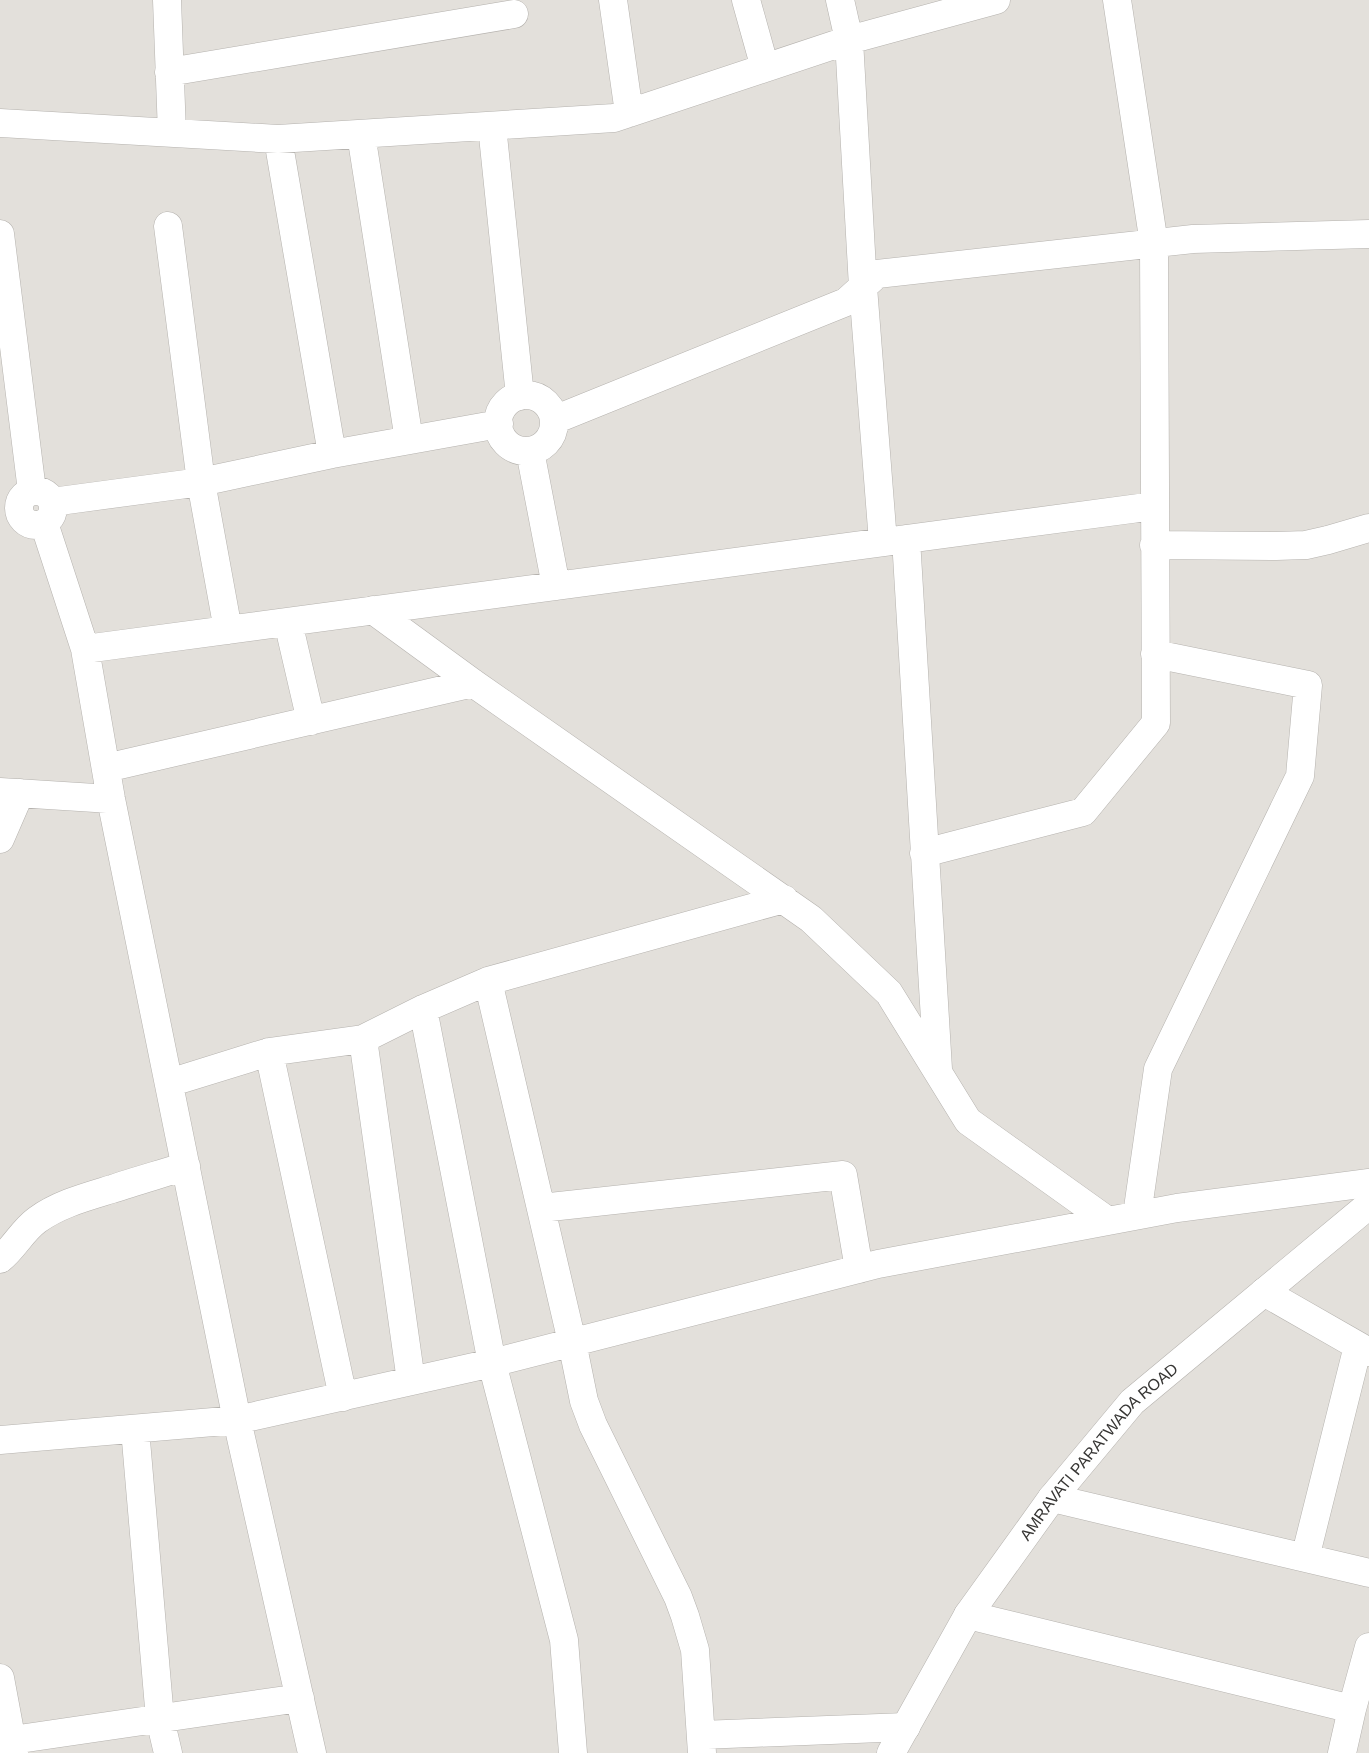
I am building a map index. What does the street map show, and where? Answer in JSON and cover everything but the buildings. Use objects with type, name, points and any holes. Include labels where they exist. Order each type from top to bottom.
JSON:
[{"type":"street","points":[[167,0],[172,133]]},
{"type":"street","points":[[613,0],[629,113]]},
{"type":"street","points":[[746,0],[765,68]]},
{"type":"street","points":[[840,0],[849,40],[863,287],[894,540],[924,853],[938,1073]]},
{"type":"street","points":[[0,123],[278,139],[614,118],[849,40],[996,0]]},
{"type":"street","points":[[924,853],[1083,812],[1156,723],[1154,244],[1117,0]]},
{"type":"street","points":[[169,72],[514,14]]},
{"type":"street","points":[[492,126],[520,396]]},
{"type":"street","points":[[361,134],[409,440]]},
{"type":"street","points":[[278,139],[332,454]]},
{"type":"street","points":[[168,226],[201,482],[228,630]]},
{"type":"street","points":[[0,234],[10,394],[25,508],[84,648],[111,799],[237,1420],[312,1753]]},
{"type":"street","points":[[554,420],[846,302],[877,274],[1193,239],[1369,234]]},
{"type":"street","points":[[520,396],[538,398],[546,404],[554,420],[554,428],[546,444],[530,451],[521,451],[513,448],[500,434],[500,415],[504,407],[511,400],[520,396]]},
{"type":"street","points":[[25,508],[201,482],[332,454],[499,424]]},
{"type":"street","points":[[530,451],[556,586]]},
{"type":"street","points":[[84,648],[1154,506]]},
{"type":"street","points":[[1154,545],[1276,546],[1306,544],[1328,540],[1369,528]]},
{"type":"street","points":[[372,610],[473,683],[812,919],[889,993],[968,1120],[1108,1221]]},
{"type":"street","points":[[288,622],[311,721]]},
{"type":"street","points":[[1138,1215],[1158,1068],[1300,776],[1308,685],[1155,654]]},
{"type":"street","points":[[106,768],[473,683]]},
{"type":"street","points":[[0,839],[10,792],[111,799]]},
{"type":"street","points":[[169,1083],[269,1052],[363,1038],[488,981],[784,900]]},
{"type":"street","points":[[488,981],[584,1401],[592,1425],[678,1597],[685,1616],[695,1650],[701,1744],[906,1727]]},
{"type":"street","points":[[423,1009],[492,1363],[560,1618],[564,1640],[573,1753]]},
{"type":"street","points":[[363,1038],[411,1381]]},
{"type":"street","points":[[269,1052],[343,1396]]},
{"type":"street","points":[[0,1259],[6,1255],[21,1235],[52,1210],[75,1200],[186,1166]]},
{"type":"street","points":[[540,1208],[843,1175],[858,1269]]},
{"type":"street","points":[[0,1440],[237,1420],[492,1363],[858,1269],[1177,1208],[1369,1183]]},
{"type":"street","name":"AMRAVATI PARATWADA ROAD","points":[[891,1753],[968,1615],[1052,1498],[1132,1402],[1369,1205]]},
{"type":"street","points":[[1264,1292],[1364,1349],[1305,1558]]},
{"type":"street","points":[[136,1429],[160,1719],[168,1753]]},
{"type":"street","points":[[1052,1498],[1369,1573]]},
{"type":"street","points":[[968,1615],[1352,1709]]},
{"type":"street","points":[[1342,1753],[1369,1647]]},
{"type":"street","points":[[0,1678],[9,1746],[160,1719],[300,1698]]}]
